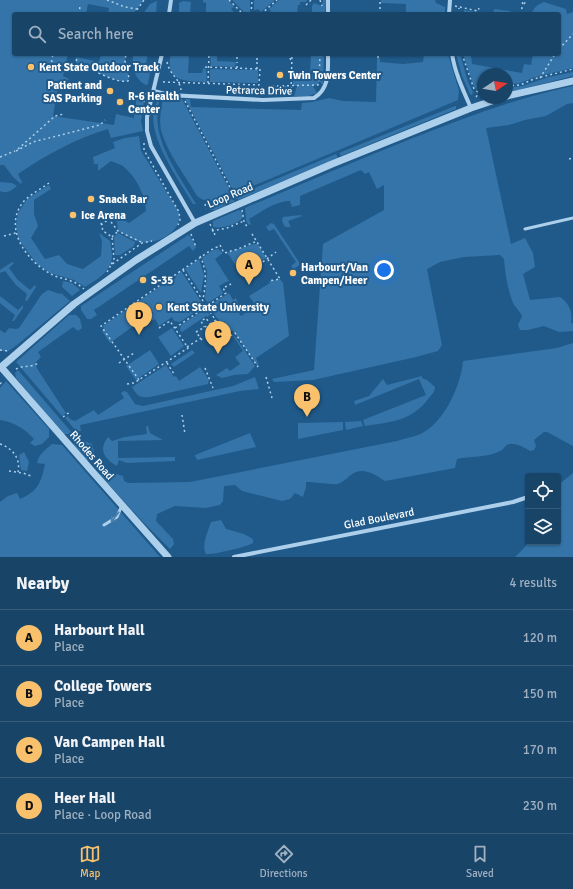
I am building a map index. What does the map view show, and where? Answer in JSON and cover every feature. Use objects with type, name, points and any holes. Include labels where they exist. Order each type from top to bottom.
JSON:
[{"type":"street","points":[[169,12],[171,0]]},
{"type":"street","points":[[328,0],[328,12]]},
{"type":"street","points":[[449,12],[450,0]]},
{"type":"street","points":[[162,56],[147,117],[147,131],[151,146],[195,223]]},
{"type":"street","name":"Petrarca Drive","points":[[154,91],[169,95],[263,100],[314,98],[326,85],[328,78],[328,56]]},
{"type":"street","points":[[452,56],[454,67],[470,108]]},
{"type":"street","points":[[513,95],[573,81]]},
{"type":"street","name":"Loop Road","points":[[0,367],[74,304],[136,260],[195,223],[336,162],[482,104]]},
{"type":"street","name":"Rhodes Road","points":[[0,367],[168,557]]},
{"type":"street","name":"Glad Boulevard","points":[[234,557],[525,499]]},
{"type":"lane","points":[[525,229],[573,218]]},
{"type":"lane","points":[[104,525],[117,517],[122,505]]},
{"type":"path","points":[[107,0],[137,9]]},
{"type":"path","points":[[135,12],[144,0]]},
{"type":"path","points":[[229,0],[240,12]]},
{"type":"path","points":[[251,12],[252,0]]},
{"type":"path","points":[[263,12],[277,0]]},
{"type":"path","points":[[306,5],[311,0]]},
{"type":"path","points":[[320,0],[322,6]]},
{"type":"path","points":[[380,0],[380,12]]},
{"type":"path","points":[[521,12],[523,0]]},
{"type":"path","points":[[522,5],[527,0]]},
{"type":"path","points":[[459,12],[462,4]]},
{"type":"path","points":[[79,12],[80,6]]},
{"type":"path","points":[[455,6],[478,11],[479,8]]},
{"type":"path","points":[[561,47],[573,34]]},
{"type":"path","points":[[44,65],[51,66],[54,56]]},
{"type":"path","points":[[77,56],[76,65],[94,70],[103,76],[124,82],[128,81],[129,78],[125,61],[126,56]]},
{"type":"path","points":[[208,83],[209,56]]},
{"type":"path","points":[[288,56],[291,60]]},
{"type":"path","points":[[291,100],[290,86],[292,56]]},
{"type":"path","points":[[272,86],[318,85],[320,56]]},
{"type":"path","points":[[463,56],[474,89],[477,91]]},
{"type":"path","points":[[540,78],[554,56]]},
{"type":"path","points":[[163,82],[259,85],[260,69],[257,69],[257,57]]},
{"type":"path","points":[[237,59],[237,68]]},
{"type":"path","points":[[167,62],[172,76],[180,82],[181,91]]},
{"type":"path","points":[[203,67],[257,69]]},
{"type":"path","points":[[513,86],[520,85],[540,78],[573,70]]},
{"type":"path","points":[[140,92],[146,94],[143,108]]},
{"type":"path","points":[[184,100],[237,201]]},
{"type":"path","points":[[16,151],[55,116],[64,114]]},
{"type":"path","points":[[0,157],[33,142],[100,125],[104,120]]},
{"type":"path","points":[[144,141],[144,150],[179,212],[180,218],[178,225]]},
{"type":"path","points":[[49,183],[28,198],[19,208],[14,223],[16,233],[20,244],[35,264],[52,275],[72,281],[84,289]]},
{"type":"path","points":[[205,204],[206,209]]},
{"type":"path","points":[[242,210],[247,227]]},
{"type":"path","points":[[112,237],[103,231],[101,224],[109,218],[118,231],[138,242],[154,241]]},
{"type":"path","points":[[212,231],[227,228],[244,221]]},
{"type":"path","points":[[210,223],[212,231],[216,237]]},
{"type":"path","points":[[112,237],[118,231]]},
{"type":"path","points":[[4,236],[16,233]]},
{"type":"path","points":[[191,234],[196,247]]},
{"type":"path","points":[[252,234],[280,279],[269,281]]},
{"type":"path","points":[[104,277],[114,258],[112,237]]},
{"type":"path","points":[[139,380],[102,330],[101,326],[214,248],[220,246],[224,252],[238,249],[257,241]]},
{"type":"path","points":[[136,247],[138,242]]},
{"type":"path","points":[[111,265],[142,242]]},
{"type":"path","points":[[252,264],[253,263],[256,267],[276,252]]},
{"type":"path","points":[[200,257],[205,267],[206,274],[203,299]]},
{"type":"path","points":[[114,258],[120,258]]},
{"type":"path","points":[[182,269],[203,299],[227,338]]},
{"type":"path","points":[[175,328],[226,293],[223,288],[231,284]]},
{"type":"path","points":[[204,327],[201,321],[206,318],[210,324]]},
{"type":"path","points":[[127,384],[134,383],[139,380],[201,339],[196,332],[216,320]]},
{"type":"path","points":[[159,328],[170,321],[187,347]]},
{"type":"path","points":[[220,343],[235,333],[258,367]]},
{"type":"path","points":[[0,350],[7,352],[12,348]]},
{"type":"path","points":[[119,363],[134,353]]},
{"type":"path","points":[[167,362],[174,374]]},
{"type":"path","points":[[16,369],[20,367],[35,366],[38,363]]},
{"type":"path","points":[[205,368],[204,369],[210,378],[213,388]]},
{"type":"path","points":[[266,377],[272,398]]},
{"type":"path","points":[[0,384],[5,380]]},
{"type":"path","points":[[63,417],[71,411]]},
{"type":"path","points":[[182,415],[185,434]]},
{"type":"path","points":[[0,444],[7,446],[17,456],[18,472]]},
{"type":"path","points":[[9,471],[31,476]]},
{"type":"shaded area","points":[[0,0],[144,0],[135,12],[108,12],[109,8],[88,4],[86,12],[12,12],[12,56],[68,56],[63,76],[69,79],[67,81],[59,80],[53,116],[114,125],[116,114],[134,118],[137,95],[140,92],[145,93],[141,122],[143,131],[111,138],[108,129],[84,138],[39,160],[18,174],[22,182],[21,184],[13,177],[4,165],[0,165]]},
{"type":"shaded area","points":[[203,0],[228,0],[234,7],[231,9],[234,12],[206,12],[206,3],[203,2]]},
{"type":"shaded area","points":[[232,0],[250,0],[250,12],[244,12]]},
{"type":"shaded area","points":[[254,0],[275,0],[261,12],[258,9],[254,10]]},
{"type":"shaded area","points":[[279,0],[307,0],[306,2],[300,2],[297,12],[270,12],[271,11],[269,9]]},
{"type":"shaded area","points":[[323,0],[326,0],[325,12],[312,12],[312,6],[314,3],[322,6]]},
{"type":"shaded area","points":[[381,0],[435,0],[436,3],[445,7],[445,12],[406,12],[406,4],[381,3]]},
{"type":"shaded area","points":[[157,1],[156,12],[144,12],[150,4]]},
{"type":"shaded area","points":[[183,1],[191,2],[190,12],[179,12],[179,3]]},
{"type":"shaded area","points":[[544,2],[566,9],[567,14],[573,12],[573,68],[513,84],[513,71],[522,73],[524,64],[531,65],[533,56],[561,56],[561,12],[533,12],[535,8]]},
{"type":"shaded area","points":[[494,9],[510,12],[493,12]]},
{"type":"shaded area","points":[[464,10],[478,12],[464,12]]},
{"type":"shaded area","points":[[100,56],[126,56],[125,61],[129,78],[128,81],[115,80],[90,69],[76,65],[76,57],[99,62]]},
{"type":"shaded area","points":[[133,56],[148,56],[145,68],[150,72],[148,84],[146,85],[136,76]]},
{"type":"shaded area","points":[[171,56],[189,56],[188,73],[202,73],[203,68],[206,69],[207,81],[190,81],[178,78],[173,75],[170,63]]},
{"type":"shaded area","points":[[210,56],[217,56],[217,61],[236,62],[234,67],[211,66]]},
{"type":"shaded area","points":[[311,56],[324,56],[323,85],[319,81],[318,85],[313,86],[317,93],[309,96],[294,96],[297,86],[293,86],[293,72],[298,72],[298,76],[310,77]]},
{"type":"shaded area","points":[[424,56],[449,56],[459,91],[458,100],[236,193],[234,192],[185,99],[190,99],[191,107],[301,110],[302,103],[329,98],[343,101],[376,102],[377,58],[380,58],[380,62],[403,64],[423,62]]},
{"type":"shaded area","points":[[457,56],[461,56],[468,82],[473,92],[472,95],[470,94],[462,76]]},
{"type":"shaded area","points":[[464,56],[471,56],[472,64],[494,68],[477,68],[477,90],[474,87]]},
{"type":"shaded area","points":[[211,69],[258,70],[258,83],[210,82]]},
{"type":"shaded area","points":[[573,72],[573,76],[513,91],[513,87],[522,86],[549,77]]},
{"type":"shaded area","points":[[272,86],[287,86],[286,95],[274,94]]},
{"type":"shaded area","points":[[573,86],[573,103],[567,104],[546,116],[509,125],[486,128],[511,244],[525,238],[533,253],[535,267],[523,274],[530,300],[560,297],[570,308],[573,331],[559,332],[544,326],[528,330],[520,330],[518,325],[522,316],[510,295],[506,280],[504,259],[500,255],[464,257],[440,262],[427,269],[442,345],[438,351],[313,380],[274,382],[272,379],[314,370],[323,244],[384,210],[384,185],[377,189],[369,172],[365,174],[361,170],[300,196],[300,205],[292,207],[290,201],[284,201],[268,207],[249,219],[250,225],[246,220],[245,208],[449,124],[507,104],[513,104],[513,102]]},
{"type":"shaded area","points":[[163,99],[182,99],[231,192],[230,195],[213,201],[201,199],[197,196],[167,147],[164,139],[160,122]]},
{"type":"shaded area","points":[[157,102],[159,102],[157,116],[158,129],[162,142],[174,168],[196,204],[193,204],[179,182],[158,140],[154,126],[153,113]]},
{"type":"shaded area","points":[[455,106],[456,109],[341,156],[339,153]]},
{"type":"shaded area","points":[[139,136],[141,151],[179,212],[177,226],[173,231],[161,239],[147,242],[134,240],[118,231],[117,222],[111,216],[114,214],[129,223],[146,211],[142,192],[136,181],[123,166],[111,161],[98,171],[98,164],[94,164],[93,157],[115,148],[113,142]]},
{"type":"shaded area","points":[[336,154],[338,158],[238,200],[238,195]]},
{"type":"shaded area","points":[[0,182],[12,183],[17,186],[9,192],[2,192],[0,191]]},
{"type":"shaded area","points":[[49,185],[51,189],[34,200],[34,214],[38,226],[31,238],[45,259],[59,255],[67,264],[83,269],[101,256],[102,241],[99,233],[110,241],[112,257],[109,267],[102,275],[85,287],[74,280],[50,273],[37,264],[18,237],[16,225],[18,213],[27,199]]},
{"type":"shaded area","points":[[232,198],[235,201],[215,210],[210,210],[209,208]]},
{"type":"shaded area","points":[[239,210],[242,212],[243,217],[238,222],[225,227],[213,227],[213,221]]},
{"type":"shaded area","points":[[302,216],[288,221],[291,227],[285,227],[282,221],[283,217]]},
{"type":"shaded area","points":[[271,223],[274,224],[299,262],[299,265],[294,269],[291,266],[296,262],[274,229],[269,231],[266,227]]},
{"type":"shaded area","points":[[118,233],[135,242],[134,246],[120,255],[115,255],[114,237]]},
{"type":"shaded area","points":[[188,235],[196,247],[193,251],[189,246],[94,310],[97,315],[91,319],[87,319],[81,310],[81,306]]},
{"type":"shaded area","points":[[258,244],[266,258],[256,264],[253,260],[238,269],[226,253]]},
{"type":"shaded area","points":[[218,249],[223,253],[215,259],[229,281],[219,286],[223,293],[208,303],[205,299],[207,271],[202,258],[213,250]]},
{"type":"shaded area","points":[[199,259],[204,275],[201,293],[185,269]]},
{"type":"shaded area","points":[[12,262],[14,263],[9,268],[17,279],[30,290],[35,285],[36,287],[27,301],[25,300],[27,294],[16,285],[5,271],[0,273],[0,270]]},
{"type":"shaded area","points":[[181,271],[204,306],[180,322],[174,321],[172,317],[159,326],[155,319],[152,321],[149,317],[153,313],[146,303],[132,313],[138,323],[143,320],[146,325],[139,329],[136,324],[110,343],[102,331],[104,329],[103,326],[171,279],[176,278],[175,276]]},
{"type":"shaded area","points":[[280,279],[283,283],[289,336],[256,358],[258,367],[235,333],[232,330],[227,333],[209,306],[229,293],[233,300],[236,298],[238,303],[234,306],[241,316],[256,306],[249,296],[270,283],[269,281]]},
{"type":"shaded area","points":[[63,281],[72,283],[80,290],[72,296],[62,287]]},
{"type":"shaded area","points":[[48,290],[61,293],[70,301],[7,352],[0,350],[0,330],[5,333],[9,328],[19,328],[42,294]]},
{"type":"shaded area","points":[[0,296],[18,310],[23,305],[23,308],[14,321],[12,321],[15,315],[0,303]]},
{"type":"shaded area","points":[[205,309],[210,315],[207,317],[206,316],[182,332],[180,330],[181,325]]},
{"type":"shaded area","points":[[69,315],[76,315],[80,319],[82,328],[78,331],[73,327],[38,352],[41,357],[35,363],[66,413],[62,416],[16,362]]},
{"type":"shaded area","points":[[172,328],[184,346],[171,356],[158,337]]},
{"type":"shaded area","points":[[235,336],[255,366],[248,374],[222,378],[216,375],[227,368],[230,371],[240,364],[235,357],[243,351],[234,337]]},
{"type":"shaded area","points":[[573,343],[573,446],[547,432],[544,432],[534,440],[536,446],[534,450],[530,451],[518,445],[508,444],[501,450],[490,455],[457,459],[455,468],[385,481],[371,473],[360,471],[354,473],[337,484],[306,482],[303,497],[295,493],[290,499],[282,501],[242,491],[235,485],[224,486],[223,501],[220,505],[206,508],[175,506],[157,514],[156,521],[173,539],[174,544],[170,549],[100,475],[104,470],[123,476],[124,481],[128,483],[190,482],[397,441],[421,434],[439,419],[451,401],[459,381],[463,361],[557,348]]},
{"type":"shaded area","points":[[150,350],[159,364],[136,380],[126,366]]},
{"type":"shaded area","points":[[192,350],[195,353],[174,367],[171,364]]},
{"type":"shaded area","points":[[166,365],[174,377],[176,376],[179,381],[200,367],[209,380],[208,384],[150,397],[141,397],[137,394],[132,387]]},
{"type":"shaded area","points":[[18,370],[73,434],[63,434],[16,378],[15,373]]},
{"type":"shaded area","points":[[422,376],[422,378],[427,380],[435,387],[433,393],[422,406],[415,412],[400,419],[365,426],[363,420],[426,395],[419,379],[355,405],[354,401],[369,396],[383,379],[387,385]]},
{"type":"shaded area","points":[[255,377],[259,389],[240,391],[80,425],[81,431],[77,432],[65,418],[68,416],[70,419],[75,421],[94,410],[98,415],[124,398],[121,393],[124,391],[127,392],[135,404],[143,406],[233,386]]},
{"type":"shaded area","points":[[6,381],[49,429],[49,437],[42,444],[35,446],[30,443],[34,439],[23,429],[10,422],[0,420],[0,388]]},
{"type":"shaded area","points":[[361,421],[363,426],[346,430],[345,422]]},
{"type":"shaded area","points":[[343,422],[343,430],[298,439],[298,423]]},
{"type":"shaded area","points":[[146,426],[148,426],[150,433],[163,440],[118,441],[118,458],[175,457],[175,461],[127,463],[119,460],[117,466],[106,457],[103,446],[108,437],[112,441],[125,437],[147,434]]},
{"type":"shaded area","points":[[250,433],[256,447],[197,460],[195,455]]},
{"type":"shaded area","points":[[79,440],[92,444],[95,456],[93,459],[86,461],[73,444]]},
{"type":"shaded area","points":[[52,444],[62,445],[160,557],[0,557],[0,502],[8,496],[17,493],[20,499],[31,493],[38,486],[45,464],[37,463],[39,457]]},
{"type":"shaded area","points":[[24,452],[29,462],[27,471],[21,470],[19,455]]},
{"type":"shaded area","points":[[573,473],[573,557],[515,557],[526,545],[561,545],[561,483]]},
{"type":"shaded area","points":[[221,520],[226,529],[244,534],[253,539],[253,543],[244,547],[206,554],[204,546],[211,522]]},
{"type":"place","name":"Kent State Outdoor Track","points":[[31,67]]},
{"type":"place","name":"Twin Towers Center","points":[[280,75]]},
{"type":"place","name":"Patient and SAS Parking","points":[[110,91]]},
{"type":"place","name":"R-6 Health Center","points":[[120,102]]},
{"type":"place","name":"Snack Bar","points":[[91,199]]},
{"type":"place","name":"Ice Arena","points":[[73,215]]},
{"type":"place","name":"Harbourt/Van Campen/Heer","points":[[293,273]]},
{"type":"place","name":"S-35","points":[[143,280]]},
{"type":"place","name":"Harbourt Hall","points":[[249,285]]},
{"type":"place","name":"Kent State University","points":[[159,307]]},
{"type":"place","name":"Heer Hall","points":[[139,335]]},
{"type":"place","name":"Van Campen Hall","points":[[218,354]]},
{"type":"place","name":"College Towers","points":[[307,417]]}]
